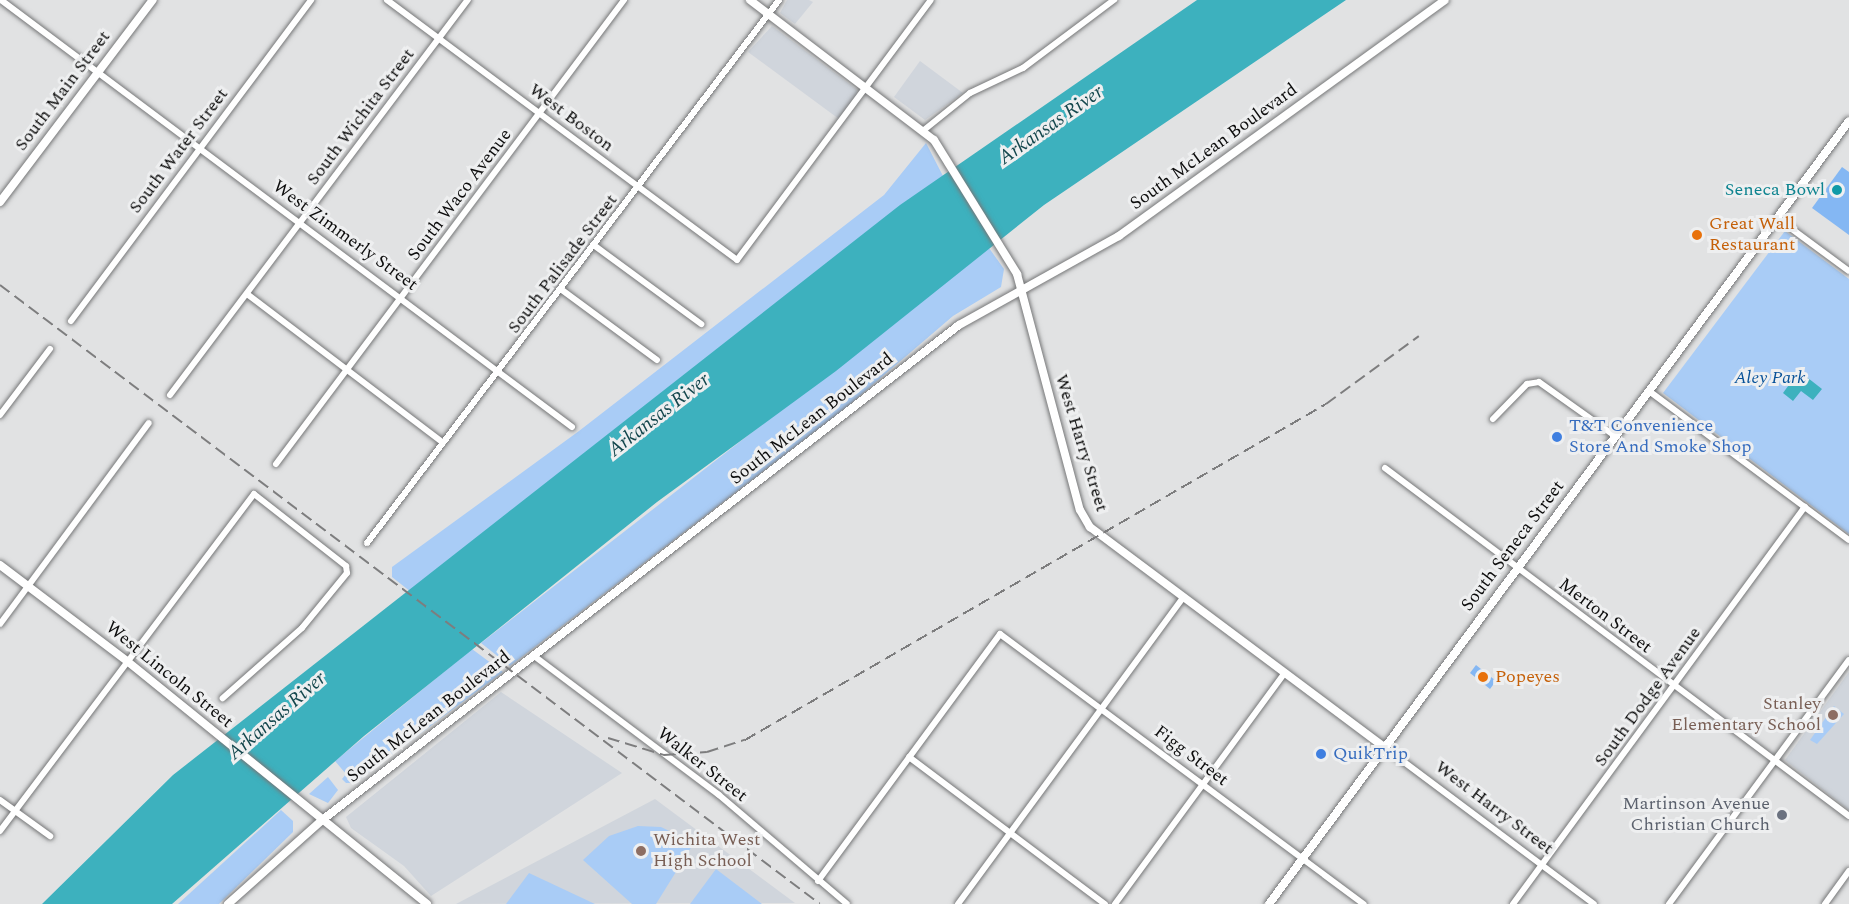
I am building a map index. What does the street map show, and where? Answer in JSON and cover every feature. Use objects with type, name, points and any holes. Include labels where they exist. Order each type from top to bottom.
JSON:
[{"type":"street","name":"West Zimmerly Street","points":[[1,0],[402,297],[572,427]]},
{"type":"street","name":"South Main Street","points":[[0,202],[153,0]]},
{"type":"street","name":"South Water Street","points":[[71,321],[311,0]]},
{"type":"street","name":"West Boston","points":[[387,0],[737,260],[868,86]]},
{"type":"street","name":"South Wichita Street","points":[[170,395],[468,0]]},
{"type":"street","name":"South Waco Avenue","points":[[276,464],[624,0]]},
{"type":"street","name":"West Harry Street","points":[[750,0],[868,86],[934,140],[1007,256],[1021,289],[1080,510],[1098,535],[1594,904]]},
{"type":"street","name":"South Palisade Street","points":[[367,543],[562,290],[779,0]]},
{"type":"street","points":[[868,86],[931,0]]},
{"type":"street","points":[[924,130],[970,93],[1023,68],[1114,0]]},
{"type":"street","name":"South McLean Boulevard","points":[[228,904],[321,821],[959,326],[1021,289],[1119,236],[1445,0]]},
{"type":"street","name":"South Seneca Street","points":[[1269,904],[1849,121]]},
{"type":"street","points":[[1777,218],[1849,271]]},
{"type":"street","points":[[595,246],[701,324]]},
{"type":"street","points":[[562,290],[657,360]]},
{"type":"street","points":[[247,294],[443,443]]},
{"type":"street","points":[[0,415],[50,349]]},
{"type":"street","points":[[1493,419],[1527,384],[1539,382],[1615,436]]},
{"type":"street","points":[[1649,391],[1849,540]]},
{"type":"street","points":[[0,624],[149,423]]},
{"type":"street","name":"Merton Street","points":[[1385,468],[1516,569],[1849,816]]},
{"type":"street","points":[[0,831],[254,494],[346,566],[347,573],[314,615],[223,698]]},
{"type":"street","name":"South Dodge Avenue","points":[[1513,904],[1805,507]]},
{"type":"street","name":"West Lincoln Street","points":[[0,565],[127,661],[303,808],[427,904]]},
{"type":"street","points":[[958,904],[1183,598]]},
{"type":"street","name":"Figg Street","points":[[909,757],[1000,634],[1364,904]]},
{"type":"street","name":"Walker Street","points":[[534,656],[719,795],[847,904]]},
{"type":"street","points":[[1669,904],[1849,660]]},
{"type":"street","points":[[1115,904],[1284,674]]},
{"type":"street","points":[[818,881],[909,757],[1105,904]]},
{"type":"street","points":[[0,800],[50,836]]},
{"type":"street","points":[[1825,904],[1849,872]]},
{"type":"shaded area","points":[[787,0],[813,2],[795,24],[780,13]]},
{"type":"shaded area","points":[[772,26],[856,89],[858,95],[839,119],[748,52]]},
{"type":"shaded area","points":[[920,61],[963,93],[925,120],[894,97]]},
{"type":"shaded area","name":"Stanley Elementary School","points":[[1849,672],[1849,810],[1785,760]]},
{"type":"shaded area","points":[[501,692],[622,773],[431,896],[404,866],[351,828],[346,817]]},
{"type":"shaded area","name":"Wichita West High School","points":[[655,799],[795,903],[456,904]]},
{"type":"green space","points":[[926,143],[943,176],[411,592],[392,577],[392,567],[579,431],[884,195]]},
{"type":"green space","name":"Aley Park","points":[[1785,231],[1849,279],[1849,534],[1663,393]]},
{"type":"green space","points":[[989,248],[1004,269],[1001,287],[953,316],[849,405],[510,666],[481,643]]},
{"type":"green space","points":[[472,649],[503,672],[354,783],[346,783],[342,779],[346,774],[335,761]]},
{"type":"green space","points":[[1834,706],[1844,714],[1817,744],[1810,740]]},
{"type":"green space","points":[[328,777],[338,790],[328,803],[309,794]]},
{"type":"green space","points":[[281,810],[293,821],[293,832],[219,904],[178,904]]},
{"type":"green space","points":[[638,826],[661,827],[694,843],[656,904],[632,904],[583,860],[609,836]]},
{"type":"green space","points":[[716,869],[762,904],[690,904]]},
{"type":"green space","points":[[529,873],[595,904],[506,904]]},
{"type":"water","name":"Arkansas River","points":[[1197,0],[1346,0],[1044,205],[836,371],[657,502],[364,736],[172,904],[42,904],[173,775],[900,205]]},
{"type":"water","points":[[1799,371],[1822,389],[1813,400],[1801,391],[1793,401],[1783,393]]},
{"type":"building","name":"Seneca Bowl","points":[[1842,167],[1849,172],[1849,235],[1812,208]]},
{"type":"building","name":"Popeyes","points":[[1476,665],[1496,681],[1490,689],[1470,673]]},
{"type":"railway","points":[[0,285],[820,904]]},
{"type":"railway","points":[[608,738],[664,755],[707,752],[745,740],[1326,404],[1419,336]]},
{"type":"place","name":"Seneca Bowl","points":[[1837,190]]},
{"type":"place","name":"Great Wall Restaurant","points":[[1697,235]]},
{"type":"place","name":"T&T Convenience Store And Smoke Shop","points":[[1557,437]]},
{"type":"place","name":"Popeyes","points":[[1483,677]]},
{"type":"place","name":"Stanley Elementary School","points":[[1833,715]]},
{"type":"place","name":"QuikTrip","points":[[1321,754]]},
{"type":"place","name":"Martinson Avenue Christian Church","points":[[1782,815]]},
{"type":"place","name":"Wichita West High School","points":[[641,851]]}]
